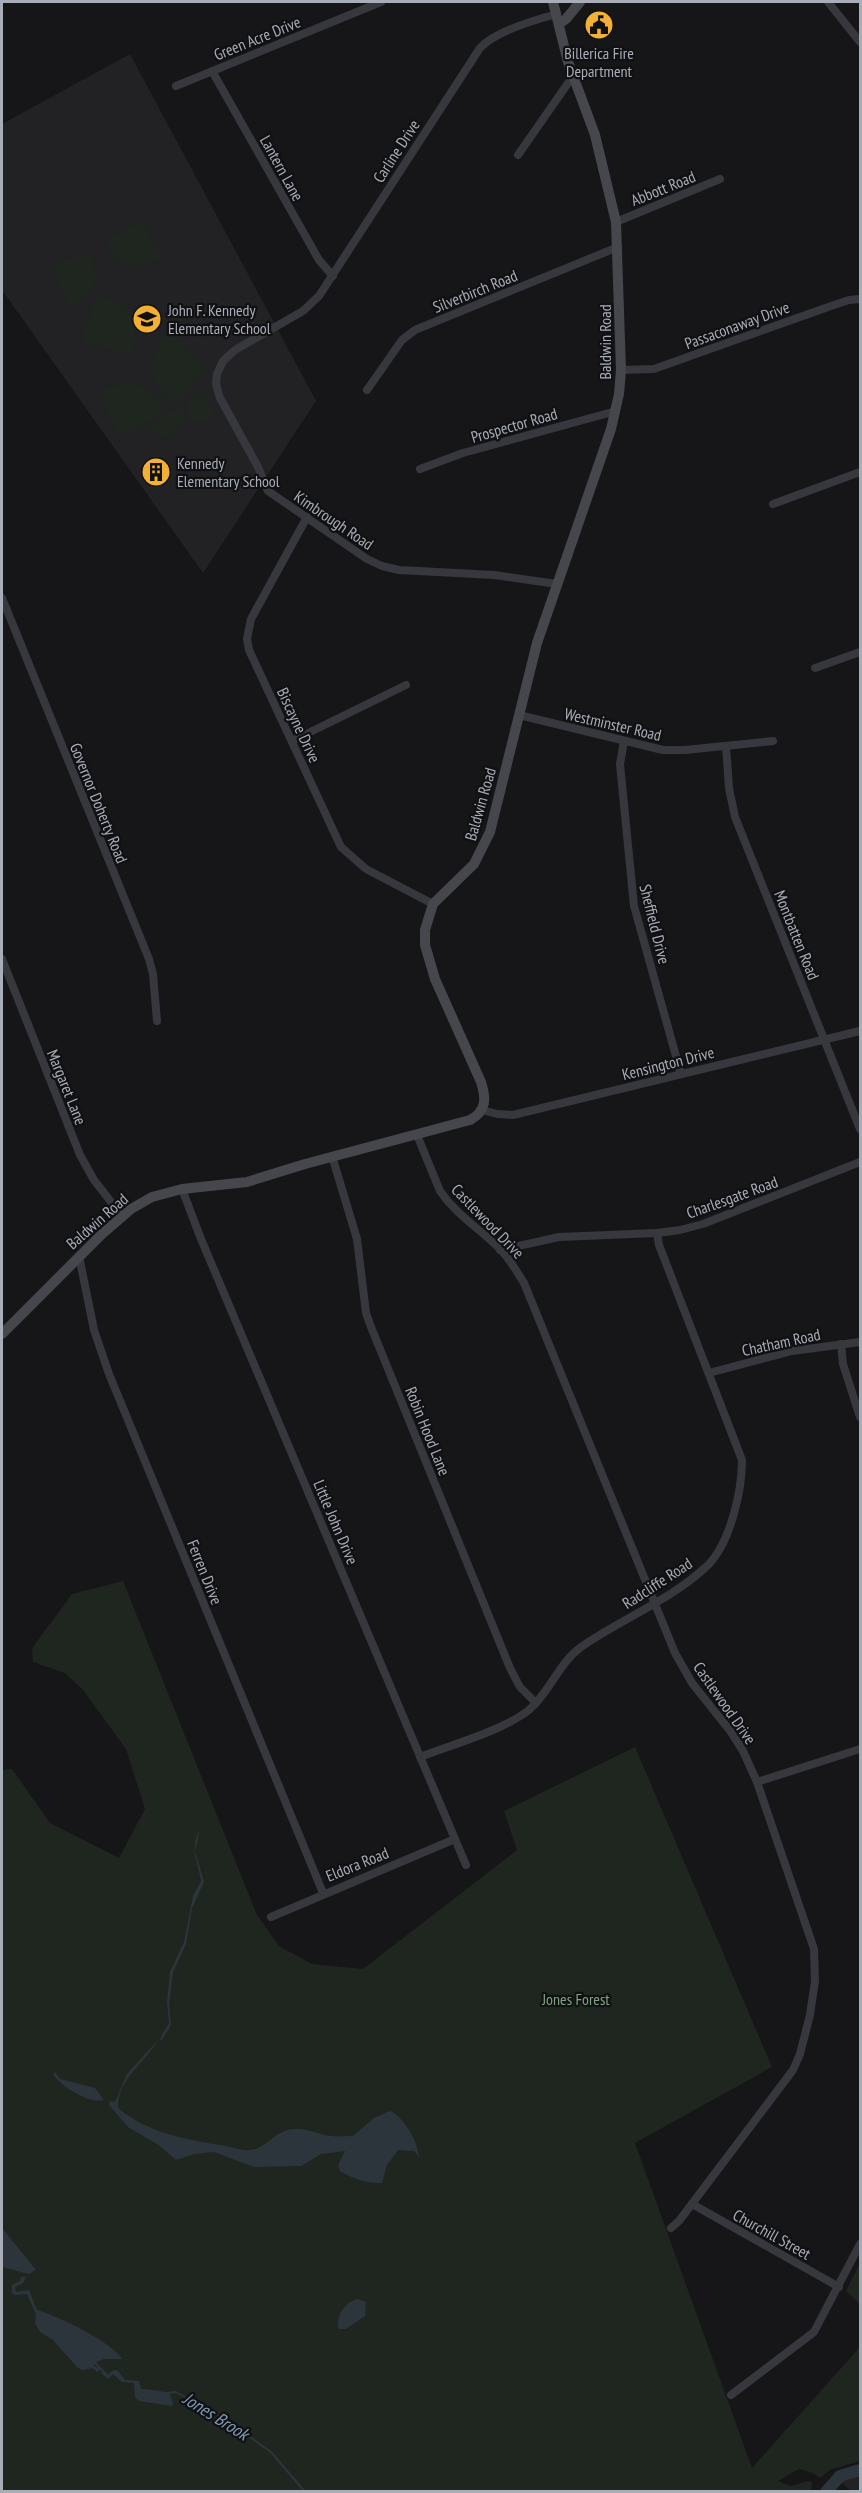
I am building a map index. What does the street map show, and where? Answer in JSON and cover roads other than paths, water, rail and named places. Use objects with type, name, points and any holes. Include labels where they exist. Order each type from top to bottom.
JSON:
[{"type":"street","name":"Green Acre Drive","points":[[176,86],[381,2]]},
{"type":"street","name":"Baldwin Road","points":[[433,904],[470,870],[485,844],[496,812],[537,643],[616,411],[621,370],[616,222],[595,135],[573,76],[553,2]]},
{"type":"street","points":[[558,19],[566,19],[580,2]]},
{"type":"street","points":[[828,2],[861,42]]},
{"type":"street","name":"Carline Drive","points":[[275,326],[309,308],[333,276],[477,51],[496,36],[558,19]]},
{"type":"street","name":"Lantern Lane","points":[[212,71],[319,260],[333,276]]},
{"type":"street","points":[[518,155],[573,76]]},
{"type":"street","name":"Abbott Road","points":[[616,222],[720,179]]},
{"type":"street","name":"Silverbirch Road","points":[[367,390],[402,340],[415,330],[618,248]]},
{"type":"street","name":"Passaconaway Drive","points":[[621,370],[654,369],[831,306],[861,299]]},
{"type":"street","name":"Kimbrough Road","points":[[275,326],[227,357],[218,370],[216,387],[258,467],[267,490],[370,560],[389,568],[494,575],[557,584]]},
{"type":"street","name":"Prospector Road","points":[[420,469],[463,453],[616,411]]},
{"type":"street","points":[[773,504],[861,472]]},
{"type":"street","name":"Biscayne Drive","points":[[307,517],[251,619],[247,639],[253,662],[336,837],[349,855],[366,869],[433,904]]},
{"type":"street","name":"Governor Doherty Road","points":[[2,598],[149,959],[153,974],[157,1022]]},
{"type":"street","points":[[815,668],[861,652]]},
{"type":"street","points":[[292,741],[406,685]]},
{"type":"street","name":"Westminster Road","points":[[519,715],[663,750],[773,741]]},
{"type":"street","name":"Sheffield Drive","points":[[624,741],[620,764],[634,906],[681,1074]]},
{"type":"street","name":"Montbatten Road","points":[[726,746],[729,789],[735,817],[861,1128]]},
{"type":"street","points":[[433,904],[425,930],[427,952],[440,993],[481,1082],[485,1099],[482,1110]]},
{"type":"street","name":"Margaret Lane","points":[[2,959],[80,1155],[94,1180],[122,1216]]},
{"type":"street","name":"Kensington Drive","points":[[482,1110],[513,1115],[861,1031]]},
{"type":"street","name":"Baldwin Road","points":[[2,1334],[122,1216],[152,1197],[182,1190],[247,1182],[332,1156],[470,1120],[482,1110]]},
{"type":"street","name":"Castlewood Drive","points":[[417,1135],[445,1199],[500,1250],[517,1270],[527,1289],[654,1603],[684,1670],[731,1732],[743,1751],[757,1782],[814,1949],[816,1971],[814,1995],[806,2036],[793,2070],[692,2204],[671,2228]]},
{"type":"street","name":"Robin Hood Lane","points":[[332,1156],[357,1239],[366,1313],[371,1327],[510,1668],[520,1687],[536,1703]]},
{"type":"street","name":"Charlesgate Road","points":[[500,1250],[559,1237],[680,1230],[703,1224],[861,1162]]},
{"type":"street","name":"Little John Drive","points":[[182,1190],[466,1865]]},
{"type":"street","name":"Radcliffe Road","points":[[420,1757],[516,1718],[536,1703],[562,1666],[578,1649],[691,1580],[709,1564],[723,1542],[738,1496],[742,1460],[659,1245],[657,1233]]},
{"type":"street","name":"Ferren Drive","points":[[79,1256],[94,1330],[109,1374],[323,1893]]},
{"type":"street","name":"Chatham Road","points":[[709,1373],[792,1351],[861,1342]]},
{"type":"street","points":[[841,1344],[843,1364],[861,1416]]},
{"type":"street","points":[[757,1782],[861,1749]]},
{"type":"street","name":"Eldora Road","points":[[271,1917],[323,1893],[455,1839]]},
{"type":"street","name":"Churchill Street","points":[[692,2204],[839,2287]]},
{"type":"street","points":[[731,2395],[814,2332],[861,2244]]},
{"type":"waterway","name":"Jones Brook","points":[[93,2361],[108,2376]]},
{"type":"waterway","name":"Jones Brook","points":[[167,2393],[176,2392],[226,2420],[271,2452],[305,2492]]},
{"type":"waterway","points":[[826,2492],[840,2476],[860,2470]]},
{"type":"place","name":"Billerica Fire Department","points":[[599,25]]},
{"type":"place","name":"John F. Kennedy Elementary School","points":[[147,319]]},
{"type":"place","name":"Kennedy Elementary School","points":[[156,472]]},
{"type":"park label","name":"Jones Forest","points":[[576,1999]]}]
